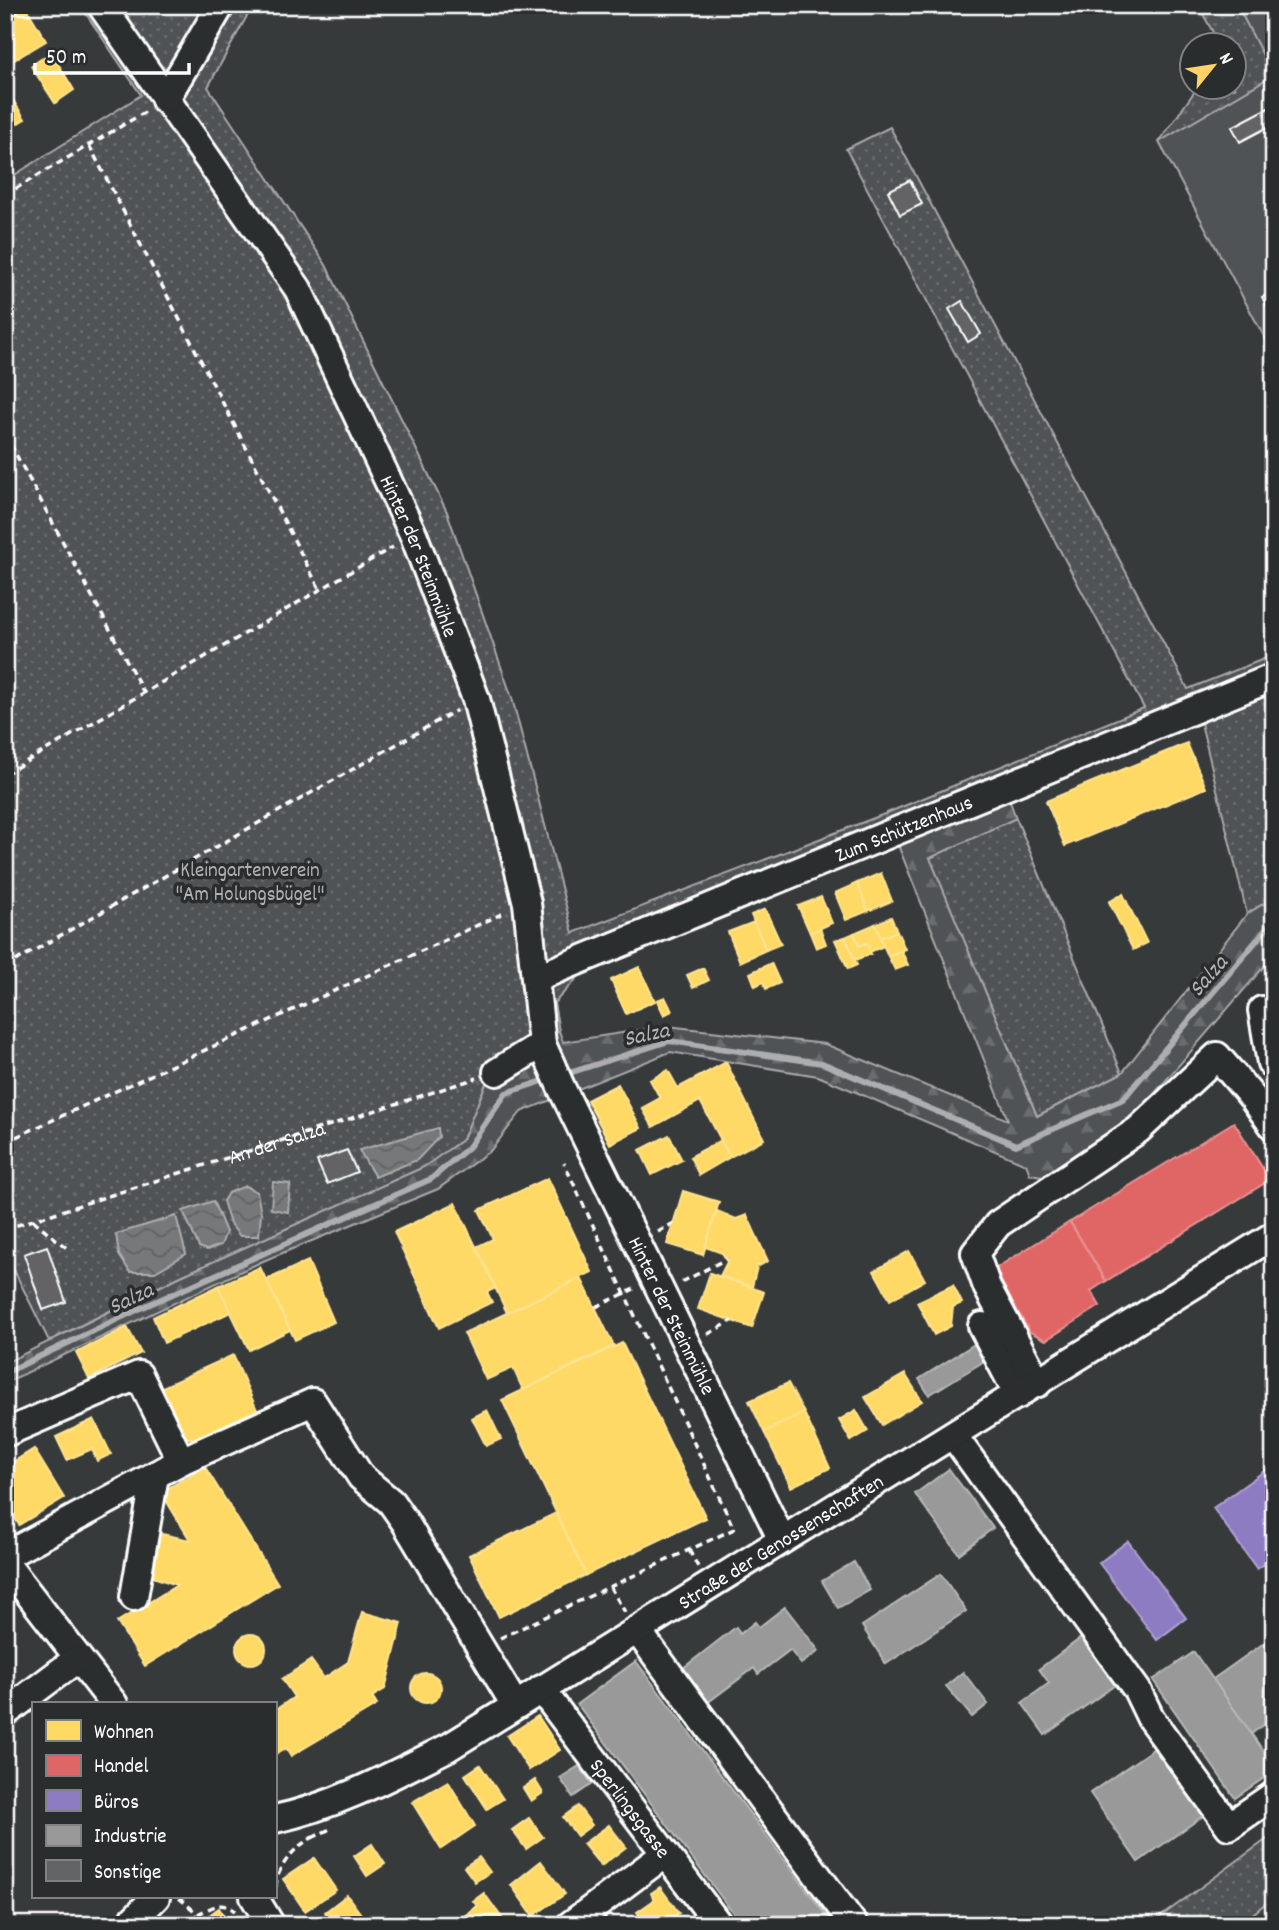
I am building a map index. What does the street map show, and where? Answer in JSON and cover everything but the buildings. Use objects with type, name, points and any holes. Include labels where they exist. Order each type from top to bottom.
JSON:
[{"type":"street","name":"Hinter der Steinmühle","points":[[101,5],[298,289],[414,536],[476,699],[527,903],[546,1052],[782,1540]]},
{"type":"street","points":[[165,100],[221,5]]},
{"type":"street","name":"Zum Schützenhaus","points":[[536,978],[1274,677]]},
{"type":"street","points":[[1262,1010],[1271,1063],[1274,1067]]},
{"type":"street","points":[[497,1072],[546,1052]]},
{"type":"street","points":[[1028,1389],[975,1253],[998,1224],[1138,1130],[1217,1056],[1274,1127]]},
{"type":"street","name":"Straße der Genossenschaften","points":[[276,1819],[302,1813],[367,1787],[449,1747],[1274,1235]]},
{"type":"street","points":[[982,1326],[1028,1389]]},
{"type":"street","points":[[5,1433],[139,1376],[181,1461]]},
{"type":"street","points":[[5,1556],[181,1461],[313,1402],[361,1477],[391,1502],[405,1522],[516,1705]]},
{"type":"street","points":[[953,1435],[1137,1690],[1151,1719],[1229,1826],[1274,1796]]},
{"type":"street","points":[[134,1597],[155,1475]]},
{"type":"street","points":[[5,1563],[112,1702]]},
{"type":"street","points":[[637,1630],[854,1925]]},
{"type":"street","points":[[5,1713],[77,1658]]},
{"type":"street","name":"Sperlingsgasse","points":[[541,1689],[719,1925]]},
{"type":"street","points":[[570,1925],[665,1854]]},
{"type":"street","points":[[128,1925],[155,1898]]},
{"type":"path","points":[[5,195],[165,100]]},
{"type":"path","points":[[89,145],[320,590]]},
{"type":"path","points":[[5,434],[144,694]]},
{"type":"path","points":[[5,774],[414,536]]},
{"type":"path","points":[[5,967],[476,699]]},
{"type":"path","points":[[5,1142],[527,903]]},
{"type":"path","name":"An der Salza","points":[[5,1229],[497,1072]]},
{"type":"path","points":[[481,1647],[734,1529],[564,1163]]},
{"type":"path","points":[[33,1220],[69,1250]]},
{"type":"path","points":[[596,1307],[625,1293],[659,1286],[726,1259]]},
{"type":"path","points":[[688,1346],[732,1321]]},
{"type":"path","points":[[610,1587],[637,1630]]},
{"type":"path","points":[[179,1898],[198,1914]]},
{"type":"path","points":[[181,1925],[219,1904],[228,1905],[241,1916],[261,1909]]},
{"type":"green space","name":"Kleingartenverein \"Am Holungsbügel\"","points":[[80,5],[253,5],[208,87],[326,265],[447,512],[512,698],[573,933],[882,815],[1144,708],[846,149],[890,127],[1188,689],[1274,655],[1274,897],[1247,914],[1201,723],[581,974],[554,1003],[559,1031],[529,1038],[495,1062],[464,1139],[424,1167],[179,1277],[49,1341],[5,1252],[5,181],[141,95]]},
{"type":"green space","points":[[1198,5],[1237,5],[1274,75],[1248,90],[1248,32],[1213,32]]},
{"type":"green space","points":[[1237,5],[1274,5],[1274,355],[1159,142],[1227,102],[1248,102],[1248,90],[1273,75]]},
{"type":"green space","points":[[1187,102],[1228,102],[1159,142]]},
{"type":"green space","points":[[1009,799],[1016,818],[930,858],[1037,1116],[1122,1073],[1247,914],[1274,897],[1274,955],[1123,1130],[1048,1177],[1030,1174],[1026,1164],[818,1076],[670,1052],[521,1112],[491,1150],[438,1189],[263,1261],[5,1383],[5,1363],[179,1277],[424,1167],[463,1139],[495,1062],[529,1038],[559,1031],[563,1042],[667,1026],[825,1044],[1008,1120],[898,845]]},
{"type":"green space","points":[[1016,818],[1122,1073],[1037,1116],[929,858]]},
{"type":"green space","points":[[1274,1834],[1274,1896],[1240,1925],[1149,1925]]},
{"type":"water","points":[[438,1128],[439,1137],[417,1160],[375,1177],[359,1150]]},
{"type":"water","points":[[273,1182],[290,1184],[288,1212],[271,1209]]},
{"type":"water","points":[[245,1186],[257,1192],[261,1213],[259,1236],[240,1236],[230,1224],[223,1201],[228,1193]]},
{"type":"water","points":[[213,1201],[226,1232],[221,1245],[207,1250],[199,1247],[183,1211]]},
{"type":"water","points":[[176,1216],[186,1254],[155,1272],[130,1272],[119,1255],[116,1234]]},
{"type":"waterway","name":"Salza","points":[[563,1075],[669,1041],[822,1063],[1016,1145],[1123,1099],[1268,927],[1274,924]]},
{"type":"waterway","name":"Salza","points":[[5,1373],[141,1308],[431,1179],[469,1147],[506,1093],[549,1079]]}]
